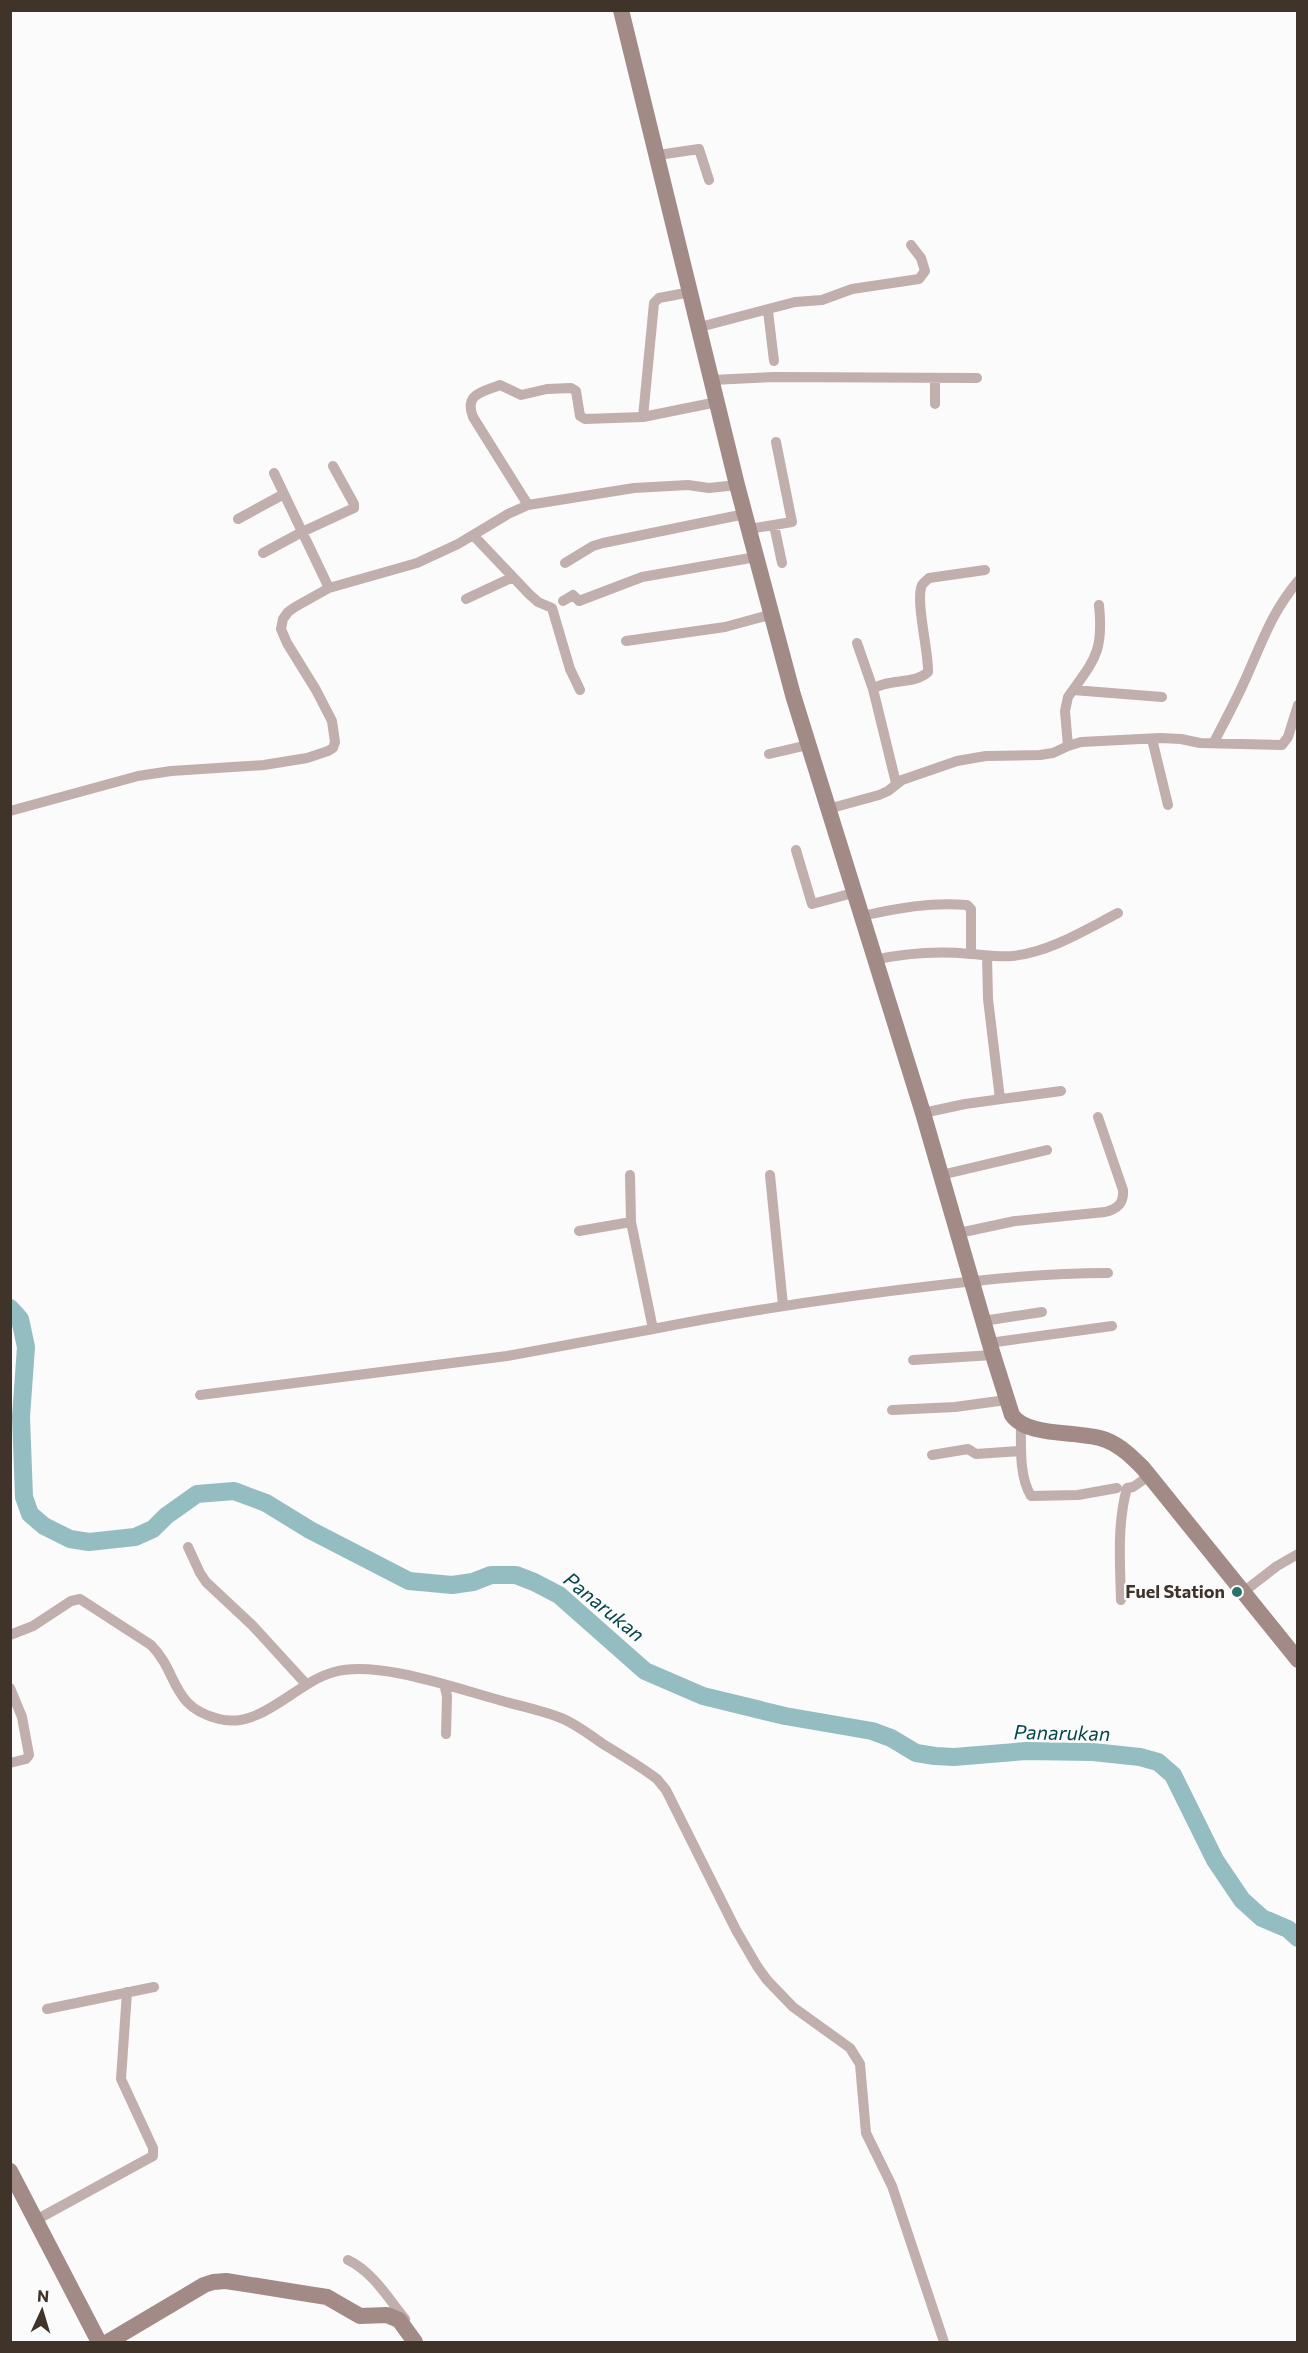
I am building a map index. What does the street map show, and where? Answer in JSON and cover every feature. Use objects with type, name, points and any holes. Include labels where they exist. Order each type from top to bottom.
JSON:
[{"type":"street","points":[[621,10],[756,557],[808,745],[923,1113],[1006,1400],[1014,1418],[1021,1424],[1036,1429],[1087,1435],[1106,1440],[1129,1454],[1298,1660]]},
{"type":"street","points":[[658,155],[699,149],[709,180]]},
{"type":"street","points":[[699,327],[768,311],[795,302],[822,300],[852,289],[920,279],[925,271],[921,258],[911,245]]},
{"type":"street","points":[[643,417],[654,303],[659,298],[691,292]]},
{"type":"street","points":[[768,311],[774,361]]},
{"type":"street","points":[[712,380],[774,377],[977,378]]},
{"type":"street","points":[[935,379],[935,404]]},
{"type":"street","points":[[528,505],[473,417],[470,403],[472,398],[500,385],[521,395],[547,389],[571,388],[576,391],[582,419],[643,417],[717,402]]},
{"type":"street","points":[[565,563],[593,546],[603,543],[747,521],[774,525],[791,523],[776,442]]},
{"type":"street","points":[[263,553],[354,508],[333,466]]},
{"type":"street","points":[[274,473],[329,588]]},
{"type":"street","points":[[10,811],[138,776],[171,771],[264,765],[307,758],[333,748],[335,742],[332,721],[281,629],[283,619],[288,612],[329,588],[417,563],[474,536],[508,514],[528,505],[634,488],[688,485],[709,488],[738,485]]},
{"type":"street","points":[[238,519],[284,494]]},
{"type":"street","points":[[774,525],[782,563]]},
{"type":"street","points":[[474,536],[511,578],[538,602],[552,608],[570,669],[580,690]]},
{"type":"street","points":[[563,601],[573,595],[579,601],[608,588],[660,573],[756,557]]},
{"type":"street","points":[[873,689],[921,677],[928,672],[921,588],[924,582],[930,578],[985,570]]},
{"type":"street","points":[[466,599],[511,578]]},
{"type":"street","points":[[1214,742],[1250,670],[1263,636],[1278,609],[1298,581]]},
{"type":"street","points":[[1068,746],[1065,705],[1097,653],[1102,632],[1099,605]]},
{"type":"street","points":[[626,641],[725,627],[773,614]]},
{"type":"street","points":[[857,643],[873,689],[896,783]]},
{"type":"street","points":[[1073,690],[1162,697]]},
{"type":"street","points":[[828,809],[879,795],[915,774],[970,758],[1040,755],[1053,753],[1081,742],[1181,739],[1200,743],[1282,745],[1288,737],[1298,705]]},
{"type":"street","points":[[1152,739],[1168,806]]},
{"type":"street","points":[[769,754],[808,745]]},
{"type":"street","points":[[796,850],[812,904],[853,893]]},
{"type":"street","points":[[862,916],[930,903],[968,905],[971,909],[971,954]]},
{"type":"street","points":[[875,960],[903,954],[1019,955],[1043,948],[1118,914]]},
{"type":"street","points":[[987,956],[988,999],[1000,1099]]},
{"type":"street","points":[[923,1113],[1061,1091]]},
{"type":"street","points":[[959,1233],[1015,1221],[1106,1212],[1118,1206],[1123,1200],[1123,1190],[1098,1117]]},
{"type":"street","points":[[941,1175],[1047,1150]]},
{"type":"street","points":[[630,1175],[631,1222],[653,1329]]},
{"type":"street","points":[[770,1175],[783,1305]]},
{"type":"street","points":[[579,1231],[631,1222]]},
{"type":"street","points":[[200,1395],[507,1356],[783,1305],[1027,1275],[1108,1273]]},
{"type":"street","points":[[983,1320],[1042,1311]]},
{"type":"street","points":[[913,1360],[991,1349],[1112,1326]]},
{"type":"street","points":[[892,1410],[955,1407],[1006,1400]]},
{"type":"street","points":[[1021,1424],[1020,1451],[1029,1495],[1078,1495],[1118,1488]]},
{"type":"street","points":[[932,1455],[968,1449],[976,1454],[1020,1451]]},
{"type":"street","points":[[1121,1600],[1120,1532],[1124,1498],[1127,1488],[1133,1487],[1149,1476]]},
{"type":"street","points":[[188,1547],[206,1582],[252,1625],[306,1684]]},
{"type":"street","points":[[1242,1593],[1277,1566],[1298,1554]]},
{"type":"street","points":[[10,1635],[33,1626],[71,1601],[82,1599],[151,1645],[159,1654],[179,1692],[193,1708],[212,1717],[230,1721],[244,1719],[266,1710],[306,1684],[332,1672],[362,1669],[385,1671],[444,1684],[560,1718],[651,1774],[663,1785],[740,1938],[767,1980],[793,2007],[850,2048],[858,2058],[866,2133],[892,2186],[944,2343]]},
{"type":"street","points":[[444,1684],[447,1696],[446,1734]]},
{"type":"street","points":[[10,1688],[22,1717],[29,1755],[26,1759],[10,1763]]},
{"type":"street","points":[[47,2009],[154,1987]]},
{"type":"street","points":[[36,2220],[153,2156],[153,2148],[121,2079],[127,1992]]},
{"type":"street","points":[[10,2171],[99,2343]]},
{"type":"street","points":[[348,2260],[364,2270],[374,2280],[405,2319],[402,2322]]},
{"type":"street","points":[[108,2343],[204,2285],[221,2281],[322,2296],[360,2316],[390,2316],[402,2322],[415,2343]]},
{"type":"waterway","name":"Panarukan","points":[[10,1308],[20,1319],[26,1347],[21,1417],[24,1497],[30,1514],[44,1526],[70,1539],[89,1542],[135,1537],[153,1529],[166,1516],[197,1494],[234,1491],[266,1503],[310,1530],[409,1581],[452,1585],[473,1582],[491,1575],[516,1575],[534,1582],[559,1595],[645,1671],[703,1696],[785,1716],[872,1731],[891,1738],[916,1753],[935,1756],[954,1757],[1026,1751],[1093,1752],[1140,1757],[1158,1762],[1173,1775],[1215,1860],[1242,1900],[1262,1918],[1288,1929],[1298,1938]]},
{"type":"place","name":"Fuel Station","points":[[1237,1592]]}]
